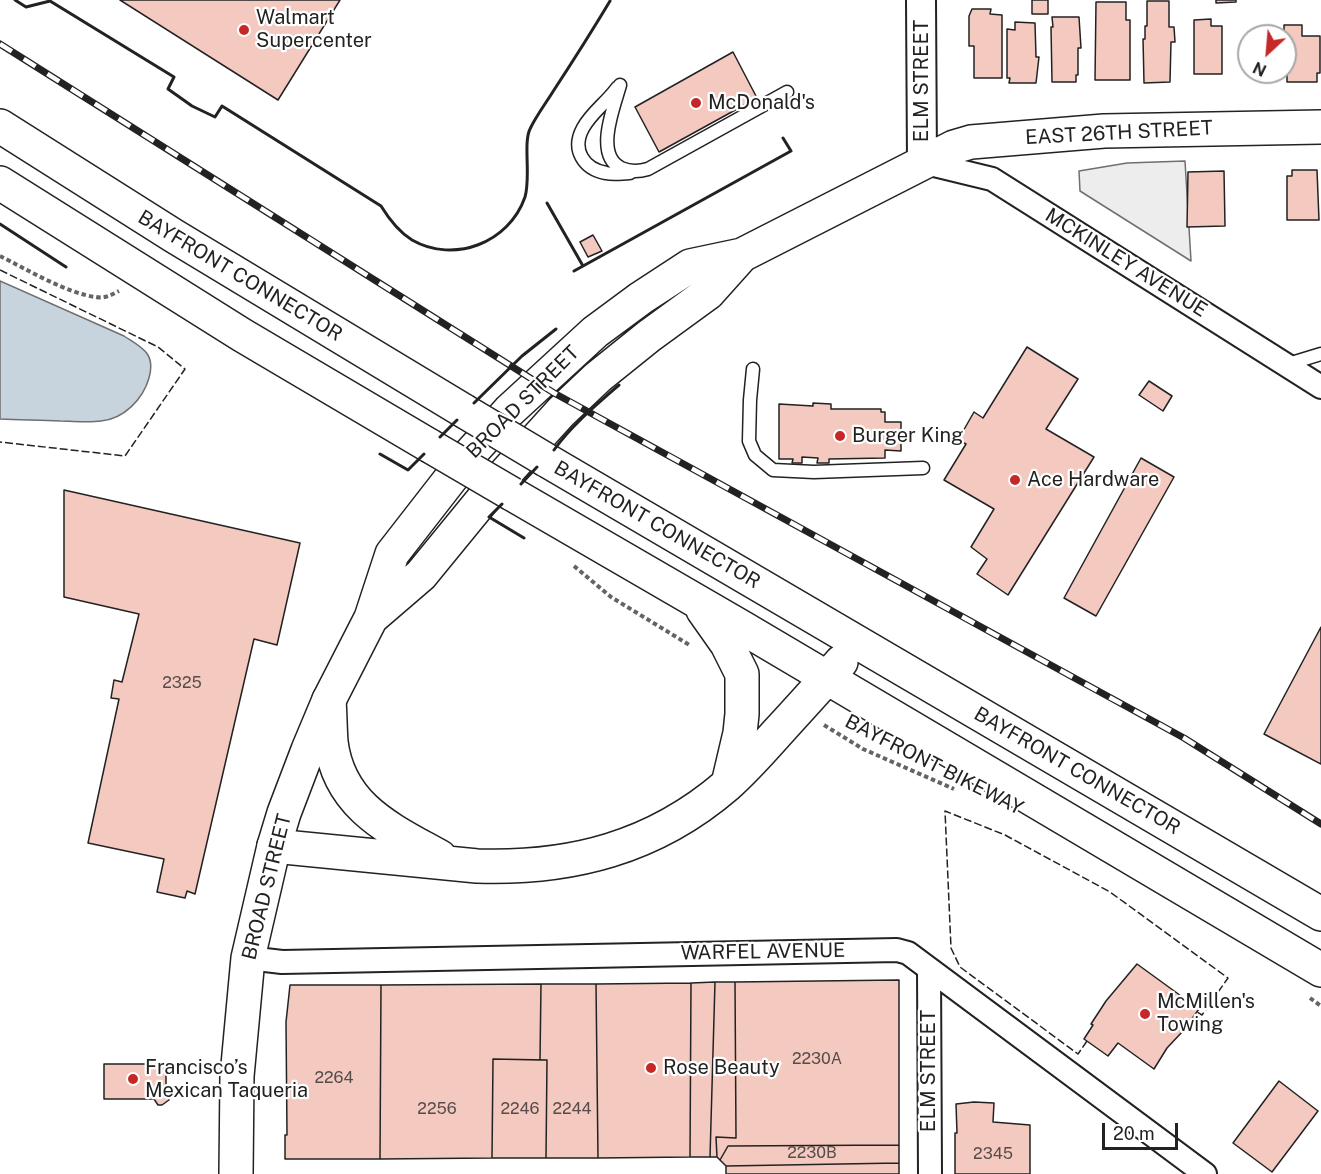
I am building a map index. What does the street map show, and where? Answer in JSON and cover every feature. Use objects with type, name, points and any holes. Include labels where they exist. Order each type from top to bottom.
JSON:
[{"type":"main road","name":"BAYFRONT CONNECTOR","points":[[0,126],[174,236],[433,393],[1321,914]]},
{"type":"main road","name":"EAST 26TH STREET","points":[[922,162],[954,147],[982,141],[1146,129],[1321,127]]},
{"type":"main road","name":"BROAD STREET","points":[[236,1174],[237,1076],[248,958],[274,846],[288,802],[329,700],[371,618],[392,554],[462,463],[516,404],[595,332],[690,266],[742,255],[922,162]]},
{"type":"main road","points":[[0,183],[242,335],[827,678],[1315,983]]},
{"type":"main road","points":[[698,602],[727,644],[742,674],[740,733],[728,784]]},
{"type":"main road","points":[[274,846],[510,867],[575,861],[612,851],[676,821],[728,784],[859,643]]},
{"type":"main road","points":[[329,700],[334,758],[339,773],[354,798],[378,821],[453,863]]},
{"type":"street","name":"ELM STREET","points":[[921,0],[922,162]]},
{"type":"street","name":"MCKINLEY AVENUE","points":[[922,162],[992,179],[1321,387]]},
{"type":"street","name":"WARFEL AVENUE","points":[[248,958],[282,962],[897,950],[908,953],[1205,1174]]},
{"type":"street","name":"ELM STREET","points":[[928,969],[930,1174]]},
{"type":"lane","points":[[639,172],[611,162],[607,152],[607,140],[620,85],[584,126],[579,137],[578,148],[582,160],[595,170],[608,174],[639,172],[648,169],[787,92]]},
{"type":"lane","points":[[1285,365],[1321,354]]},
{"type":"lane","points":[[753,369],[749,441],[755,455],[773,470],[814,472],[923,468]]},
{"type":"path","points":[[0,256],[58,284],[96,297],[107,297],[119,291]]},
{"type":"path","points":[[565,558],[591,583],[610,597],[695,649]]},
{"type":"path","name":"BAYFRONT BIKEWAY","points":[[799,709],[863,749],[960,793]]},
{"type":"path","points":[[1315,983],[1321,1006]]},
{"type":"shaded area","points":[[1185,161],[1191,261],[1080,191],[1079,171],[1127,163]]},
{"type":"shaded area","points":[[0,281],[124,336],[142,348],[149,357],[151,370],[146,386],[131,407],[117,416],[101,421],[0,419]]},
{"type":"building","name":"Walmart Supercenter","points":[[120,0],[340,0],[278,100]]},
{"type":"building","points":[[1032,0],[1048,0],[1048,14],[1032,14]]},
{"type":"building","points":[[1216,0],[1236,0],[1236,2],[1216,3]]},
{"type":"building","points":[[1147,1],[1169,1],[1169,27],[1174,27],[1175,42],[1171,42],[1170,82],[1144,83],[1143,39],[1145,39],[1145,26],[1147,26]]},
{"type":"building","points":[[1096,2],[1126,2],[1126,20],[1130,20],[1130,80],[1095,80]]},
{"type":"building","points":[[972,9],[991,9],[990,14],[1002,15],[1002,78],[974,78],[974,46],[969,46],[969,16]]},
{"type":"building","points":[[1052,17],[1079,17],[1081,48],[1078,48],[1076,82],[1052,82]]},
{"type":"building","points":[[1211,19],[1211,26],[1222,26],[1222,74],[1194,74],[1194,20]]},
{"type":"building","points":[[1015,22],[1035,23],[1036,57],[1039,57],[1036,83],[1009,83],[1010,78],[1007,78],[1007,29],[1015,30]]},
{"type":"building","points":[[1297,25],[1302,25],[1302,36],[1320,36],[1320,73],[1317,73],[1317,82],[1297,82]]},
{"type":"building","name":"McDonald's","points":[[733,52],[757,98],[659,152],[635,107]]},
{"type":"building","points":[[1292,170],[1317,170],[1319,220],[1287,220],[1287,176],[1292,176]]},
{"type":"building","points":[[1224,171],[1225,226],[1187,227],[1188,172]]},
{"type":"building","points":[[593,235],[602,251],[588,257],[580,242]]},
{"type":"building","points":[[1027,347],[1078,379],[1046,429],[1094,457],[1008,595],[977,574],[987,559],[971,547],[994,509],[944,480],[966,444],[958,440],[974,412],[983,418]]},
{"type":"building","points":[[1149,381],[1172,396],[1163,411],[1139,395]]},
{"type":"building","name":"Burger King","points":[[813,403],[831,404],[831,409],[881,409],[881,412],[885,412],[885,422],[901,422],[901,451],[885,450],[885,458],[829,459],[829,463],[817,463],[818,458],[802,457],[802,463],[792,463],[793,459],[779,459],[779,404],[813,406]]},
{"type":"building","points":[[1141,458],[1174,477],[1096,616],[1064,598]]},
{"type":"building","points":[[64,490],[300,543],[277,645],[254,639],[195,894],[187,891],[185,898],[157,892],[164,859],[88,843],[119,699],[111,698],[114,680],[122,682],[139,614],[64,597]]},
{"type":"building","points":[[1321,627],[1321,764],[1264,734]]},
{"type":"building","points":[[1137,964],[1199,1009],[1167,1048],[1154,1069],[1118,1043],[1108,1056],[1084,1039],[1106,1001]]},
{"type":"building","points":[[899,980],[899,1145],[728,1146],[720,1160],[717,1157],[716,1137],[736,1138],[735,982]]},
{"type":"building","points":[[715,982],[735,982],[736,1138],[716,1137],[717,1157],[710,1157]]},
{"type":"building","points":[[715,982],[710,1157],[690,1157],[691,983]]},
{"type":"building","points":[[691,983],[690,1157],[598,1158],[596,984]]},
{"type":"building","points":[[541,984],[596,984],[598,1158],[546,1158],[547,1060],[540,1060]]},
{"type":"building","points":[[541,984],[540,1060],[493,1059],[492,1158],[380,1159],[381,985]]},
{"type":"building","points":[[290,985],[381,985],[380,1159],[285,1159],[285,1135],[287,1135],[286,1022]]},
{"type":"building","points":[[493,1059],[547,1060],[546,1158],[492,1158]]},
{"type":"building","points":[[104,1064],[166,1064],[166,1091],[169,1094],[169,1100],[158,1105],[154,1099],[104,1099]]},
{"type":"building","points":[[1279,1081],[1318,1111],[1272,1172],[1233,1143]]},
{"type":"building","points":[[994,1103],[993,1122],[1030,1125],[1030,1174],[955,1174],[956,1104]]},
{"type":"building","points":[[899,1145],[899,1163],[726,1166],[720,1160],[728,1146]]},
{"type":"building","points":[[899,1163],[899,1174],[726,1174],[726,1166]]},
{"type":"railway","points":[[0,44],[554,393],[1184,738],[1321,824]]},
{"type":"fence","points":[[0,270],[158,347],[185,369],[125,456],[0,442]]},
{"type":"fence","points":[[1087,1041],[1078,1054],[960,967],[951,948],[945,811],[1005,835],[1110,892],[1228,978],[1202,1015],[1197,1012]]},
{"type":"wall","points":[[15,0],[26,7],[50,1],[174,77],[168,89],[192,106],[215,117],[222,106],[381,206],[395,225],[412,240],[428,247],[445,250],[478,245],[493,237],[517,213],[527,189],[527,143],[530,129],[610,1]]},
{"type":"wall","points":[[574,271],[791,151],[783,138]]},
{"type":"wall","points":[[547,203],[583,266]]},
{"type":"wall","points":[[0,224],[66,267]]},
{"type":"wall","points":[[474,403],[522,356],[556,329]]},
{"type":"wall","points":[[554,450],[576,424],[619,385]]},
{"type":"wall","points":[[440,437],[457,420]]},
{"type":"wall","points":[[380,454],[408,470],[424,454]]},
{"type":"wall","points":[[521,484],[537,467]]},
{"type":"wall","points":[[502,504],[489,517],[524,538]]},
{"type":"place","name":"Walmart Supercenter","points":[[244,30]]},
{"type":"place","name":"McDonald's","points":[[696,103]]},
{"type":"place","name":"Burger King","points":[[840,436]]},
{"type":"place","name":"Ace Hardware","points":[[1015,480]]},
{"type":"place","name":"McMillen's Towing","points":[[1145,1014]]},
{"type":"place","name":"Rose Beauty","points":[[651,1068]]},
{"type":"place","name":"Francisco’s Mexican Taqueria","points":[[133,1079]]}]
